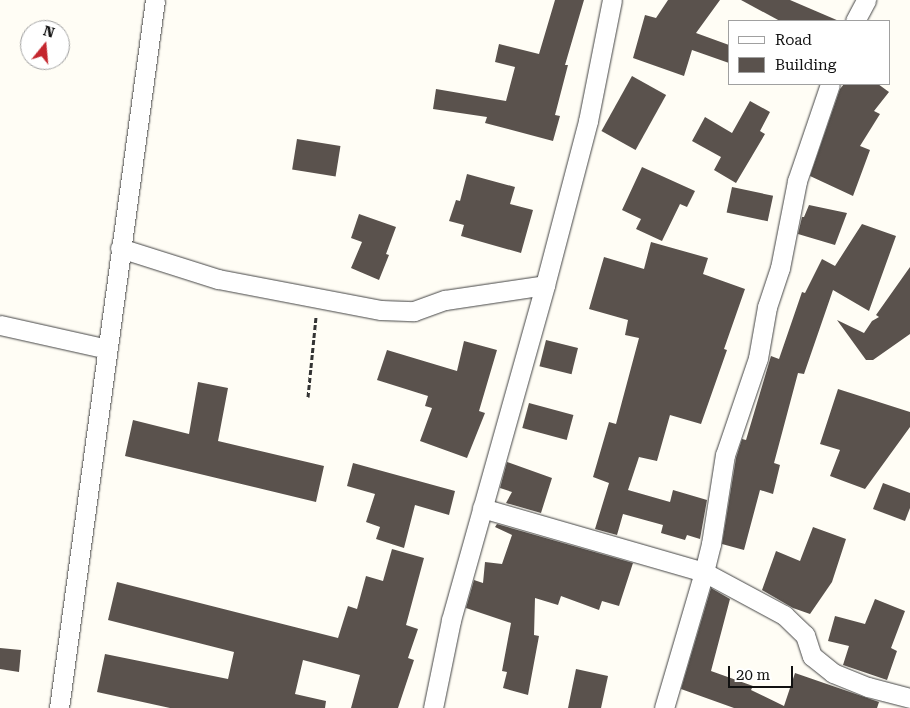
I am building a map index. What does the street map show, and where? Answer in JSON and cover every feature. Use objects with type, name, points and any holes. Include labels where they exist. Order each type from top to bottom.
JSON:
[{"type":"street","points":[[59,708],[154,0]]},
{"type":"street","points":[[433,708],[451,620],[546,285],[588,121],[612,0]]},
{"type":"street","points":[[856,20],[866,0]]},
{"type":"street","points":[[664,708],[711,544],[724,455],[758,358],[767,307],[780,268],[797,181],[830,85]]},
{"type":"street","points":[[120,248],[218,278],[381,310],[414,311],[445,300],[546,285]]},
{"type":"street","points":[[0,325],[107,349]]},
{"type":"street","points":[[482,508],[704,572],[784,615],[805,635],[812,656],[833,673],[868,688],[910,698]]},
{"type":"path","points":[[308,397],[318,299]]},
{"type":"building","points":[[555,0],[584,0],[565,65],[568,65],[555,115],[560,116],[553,141],[485,123],[487,117],[433,109],[436,89],[506,101],[515,67],[495,62],[499,44],[539,54]]},
{"type":"building","points":[[668,0],[720,0],[696,33],[728,45],[728,63],[692,50],[684,76],[633,58],[645,15],[656,18]]},
{"type":"building","points":[[741,0],[790,0],[837,20],[778,20]]},
{"type":"building","points":[[632,76],[666,95],[636,150],[601,131]]},
{"type":"building","points":[[843,85],[879,85],[889,92],[874,111],[880,114],[860,146],[870,150],[853,196],[810,176],[840,89]]},
{"type":"building","points":[[750,101],[770,112],[760,131],[765,134],[736,183],[714,170],[721,157],[692,141],[705,117],[732,133]]},
{"type":"building","points":[[297,139],[340,146],[336,177],[292,170]]},
{"type":"building","points":[[642,167],[695,191],[687,207],[680,204],[662,241],[636,229],[641,219],[622,210]]},
{"type":"building","points":[[467,174],[515,187],[510,204],[533,210],[521,253],[461,236],[464,225],[449,221],[456,200],[460,201]]},
{"type":"building","points":[[732,187],[773,196],[768,221],[727,212]]},
{"type":"building","points":[[809,205],[847,213],[835,245],[798,234],[802,217],[804,217]]},
{"type":"building","points":[[359,214],[396,227],[386,254],[389,255],[379,280],[351,268],[362,242],[351,238]]},
{"type":"building","points":[[862,224],[896,236],[869,311],[833,290],[804,374],[798,373],[774,463],[780,465],[773,494],[760,490],[744,550],[722,544],[736,458],[742,439],[746,440],[771,356],[779,359],[802,292],[805,293],[822,259],[835,266]]},
{"type":"building","points":[[651,242],[708,258],[703,274],[745,289],[724,349],[727,350],[701,424],[670,415],[657,461],[639,457],[628,490],[670,502],[673,490],[707,500],[700,539],[687,535],[685,540],[661,533],[663,525],[623,514],[617,535],[595,529],[609,483],[593,477],[609,422],[616,424],[639,338],[625,335],[628,320],[589,309],[604,257],[644,269]]},
{"type":"building","points":[[910,267],[910,334],[873,360],[866,360],[837,320],[864,333],[872,321],[879,317],[876,315]]},
{"type":"building","points":[[546,340],[578,348],[571,374],[539,366]]},
{"type":"building","points":[[464,341],[497,350],[479,411],[485,413],[467,458],[420,441],[432,408],[425,406],[428,396],[377,380],[387,350],[457,371]]},
{"type":"building","points":[[198,382],[228,388],[218,441],[324,466],[316,502],[125,456],[133,420],[189,434]]},
{"type":"building","points":[[838,389],[910,412],[910,427],[865,489],[830,476],[840,450],[820,444]]},
{"type":"building","points":[[529,403],[573,415],[567,440],[522,428]]},
{"type":"building","points":[[507,462],[552,478],[541,513],[506,503],[512,492],[500,488]]},
{"type":"building","points":[[353,463],[455,491],[449,515],[415,505],[404,548],[376,539],[380,527],[366,522],[375,494],[347,486]]},
{"type":"building","points":[[883,483],[910,493],[910,508],[905,521],[873,509]]},
{"type":"building","points":[[497,524],[633,563],[619,606],[602,601],[599,610],[561,596],[558,605],[535,598],[534,635],[539,636],[528,695],[503,688],[507,672],[502,671],[511,623],[466,608],[474,580],[483,583],[485,562],[502,564],[512,535],[495,527]]},
{"type":"building","points":[[813,527],[846,539],[832,582],[810,614],[793,608],[762,590],[776,551],[800,561]]},
{"type":"building","points":[[392,549],[424,558],[406,625],[418,629],[408,658],[414,660],[398,708],[351,708],[360,675],[303,660],[295,694],[326,701],[325,708],[170,708],[97,692],[105,654],[228,679],[234,652],[108,620],[117,582],[338,638],[348,606],[357,609],[366,576],[383,581]]},
{"type":"building","points":[[711,588],[730,599],[711,671],[753,686],[751,690],[784,706],[795,673],[879,702],[877,708],[734,708],[681,689]]},
{"type":"building","points":[[875,599],[905,611],[891,648],[897,651],[887,680],[843,665],[849,646],[828,641],[835,616],[865,624]]},
{"type":"building","points":[[0,648],[21,650],[19,672],[0,669]]},
{"type":"building","points":[[576,669],[608,676],[601,708],[568,708]]}]
